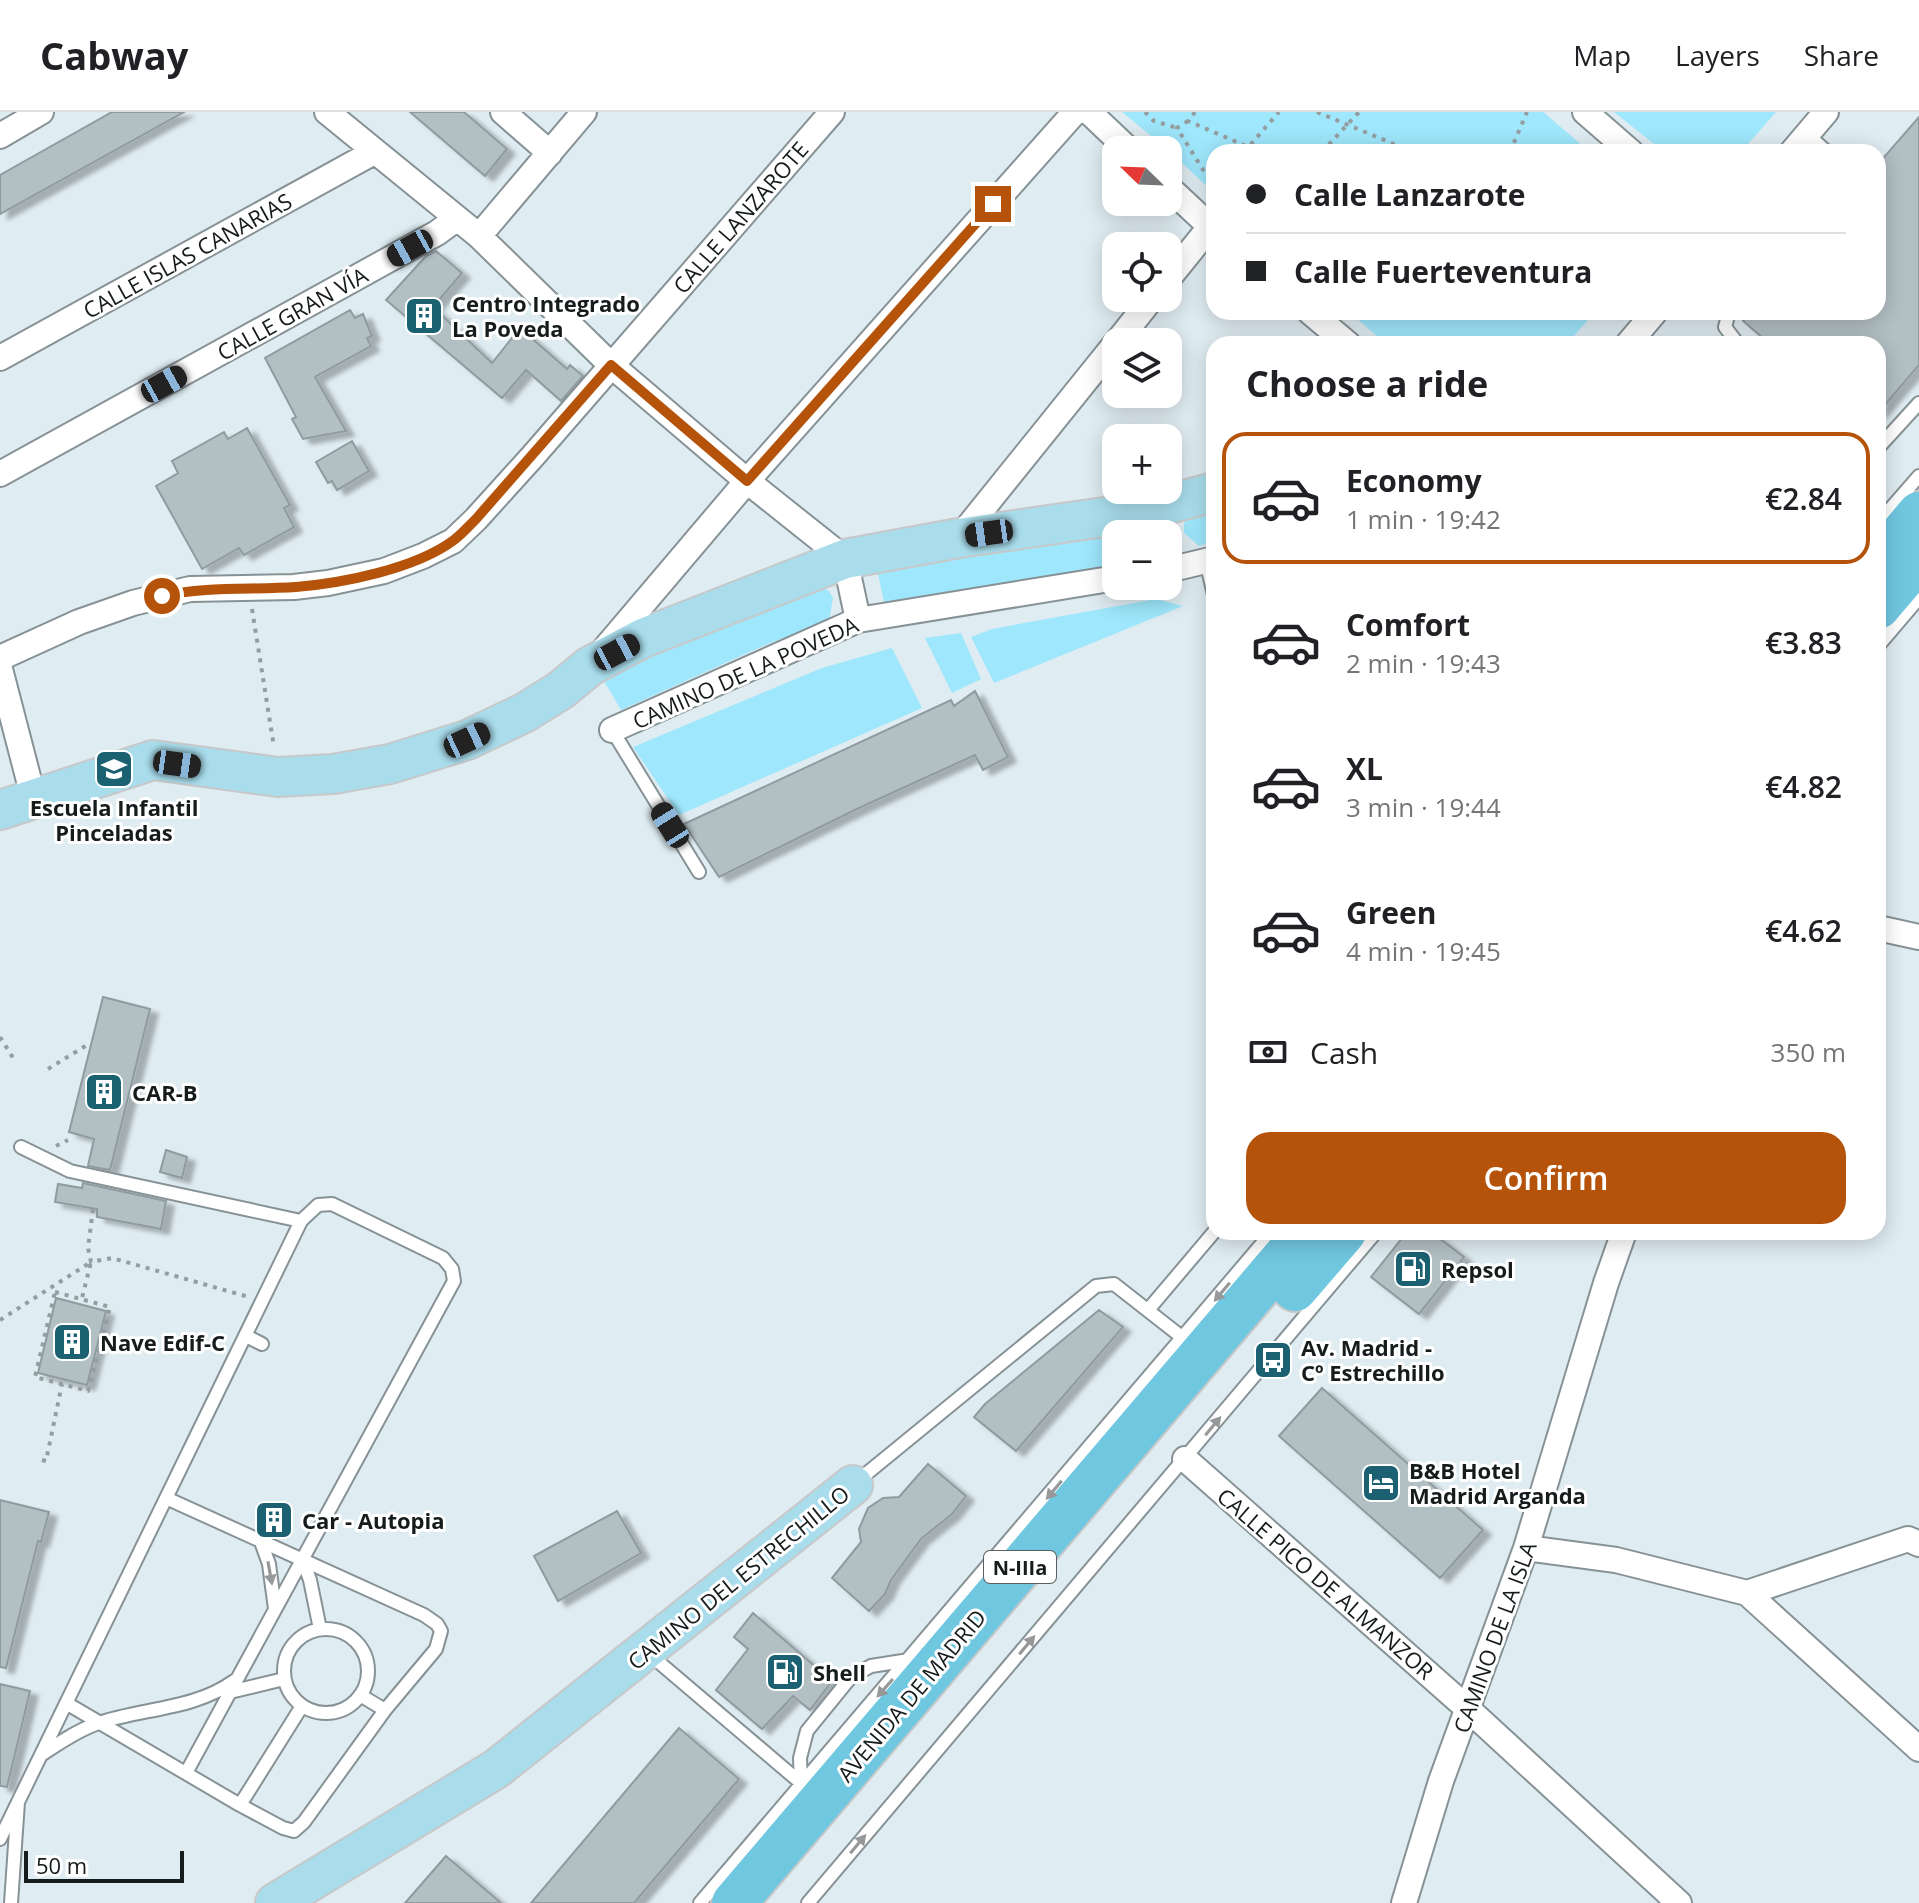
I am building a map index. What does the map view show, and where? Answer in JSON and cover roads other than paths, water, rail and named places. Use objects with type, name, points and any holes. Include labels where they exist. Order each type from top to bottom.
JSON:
[{"type":"highway","points":[[1886,553],[1919,514]]},
{"type":"highway","points":[[1886,598],[1919,559]]},
{"type":"highway","name":"AVENIDA DE MADRID","points":[[734,1903],[1299,1240]]},
{"type":"highway","name":"AVENIDA DE MADRID","points":[[773,1903],[1337,1240]]},
{"type":"main road","points":[[17,805],[153,760],[278,777],[333,774],[390,764],[467,740],[524,713],[561,690],[590,666],[643,638],[845,559],[959,538],[1139,512],[1206,494]]},
{"type":"main road","name":"CAMINO DEL ESTRECHILLO","points":[[275,1903],[496,1769],[853,1485]]},
{"type":"street","points":[[0,136],[41,112]]},
{"type":"street","points":[[327,112],[479,236],[611,365],[747,481],[845,559],[858,620]]},
{"type":"street","points":[[503,112],[550,153]]},
{"type":"street","points":[[479,236],[584,112]]},
{"type":"street","name":"CALLE LANZAROTE","points":[[0,658],[79,622],[133,603],[190,589],[294,587],[328,583],[370,574],[423,556],[453,541],[504,488],[832,112]]},
{"type":"street","points":[[590,666],[747,481],[1075,112]]},
{"type":"street","points":[[1089,112],[1114,136]]},
{"type":"street","points":[[1585,112],[1622,144]]},
{"type":"street","points":[[1799,143],[1826,112]]},
{"type":"street","name":"CALLE ISLAS CANARIAS","points":[[0,358],[374,152]]},
{"type":"street","points":[[1182,200],[1206,222]]},
{"type":"street","name":"CALLE GRAN VÍA","points":[[0,474],[437,233],[456,219]]},
{"type":"street","points":[[1182,263],[1206,235]]},
{"type":"street","points":[[1128,328],[1141,312]]},
{"type":"street","points":[[1320,320],[1338,336]]},
{"type":"street","points":[[959,538],[1102,360]]},
{"type":"street","points":[[1182,567],[1206,561]]},
{"type":"street","name":"CAMINO DE LA POVEDA","points":[[612,730],[858,620],[1102,580]]},
{"type":"street","points":[[0,669],[17,805]]},
{"type":"street","points":[[1886,930],[1919,937]]},
{"type":"street","name":"CAMINO DE LA ISLA","points":[[1404,1903],[1441,1781],[1526,1548],[1621,1240]]},
{"type":"street","name":"CALLE PICO DE ALMANZOR","points":[[1185,1459],[1468,1709],[1679,1903]]},
{"type":"street","points":[[1747,1593],[1908,1539],[1919,1544]]},
{"type":"street","points":[[1526,1548],[1616,1560],[1747,1593],[1919,1749]]},
{"type":"lane","points":[[1886,443],[1919,403]]},
{"type":"lane","points":[[1886,514],[1919,476]]},
{"type":"lane","points":[[1886,637],[1919,598]]},
{"type":"lane","points":[[612,730],[699,872]]},
{"type":"lane","points":[[21,1147],[70,1171],[301,1221]]},
{"type":"lane","points":[[0,1839],[301,1221],[318,1205],[332,1204],[443,1258],[452,1269],[454,1281],[186,1773]]},
{"type":"lane","points":[[1148,1310],[1207,1240]]},
{"type":"lane","points":[[700,1903],[1265,1240]]},
{"type":"lane","points":[[808,1903],[1369,1240]]},
{"type":"lane","name":"CAMINO DEL ESTRECHILLO","points":[[853,1485],[1096,1286],[1114,1284],[1183,1338]]},
{"type":"lane","points":[[246,1336],[262,1344]]},
{"type":"lane","points":[[66,1703],[240,1805],[294,1831],[304,1822],[385,1710],[436,1649],[441,1631],[424,1615],[166,1498]]},
{"type":"lane","points":[[260,1539],[269,1564],[275,1609]]},
{"type":"lane","points":[[302,1558],[320,1629]]},
{"type":"lane","points":[[320,1629],[336,1630],[351,1637],[362,1649],[367,1664],[367,1680],[360,1695],[348,1706],[333,1712],[317,1712],[302,1706],[290,1694],[284,1679],[286,1656],[299,1638],[320,1629]]},
{"type":"lane","points":[[645,1651],[801,1783]]},
{"type":"lane","points":[[801,1783],[800,1758],[807,1731],[851,1677],[871,1666],[910,1659]]},
{"type":"lane","points":[[40,1756],[73,1734],[97,1723],[197,1700],[217,1693],[236,1679]]},
{"type":"lane","points":[[230,1692],[284,1679]]},
{"type":"lane","points":[[360,1695],[385,1710]]},
{"type":"lane","points":[[240,1805],[302,1706]]},
{"type":"lane","points":[[11,1903],[18,1802]]},
{"type":"place","name":"Centro Integrado La Poveda","points":[[424,316]]},
{"type":"place","name":"Escuela Infantil Pinceladas","points":[[114,769]]},
{"type":"place","name":"CAR-B","points":[[104,1092]]},
{"type":"place","name":"Repsol","points":[[1413,1269]]},
{"type":"place","name":"Nave Edif-C","points":[[72,1342]]},
{"type":"place","name":"Av. Madrid - Cº Estrechillo","points":[[1273,1360]]},
{"type":"place","name":"B&B Hotel Madrid Arganda","points":[[1381,1483]]},
{"type":"place","name":"Car - Autopia","points":[[274,1520]]},
{"type":"place","name":"Shell","points":[[785,1672]]}]
